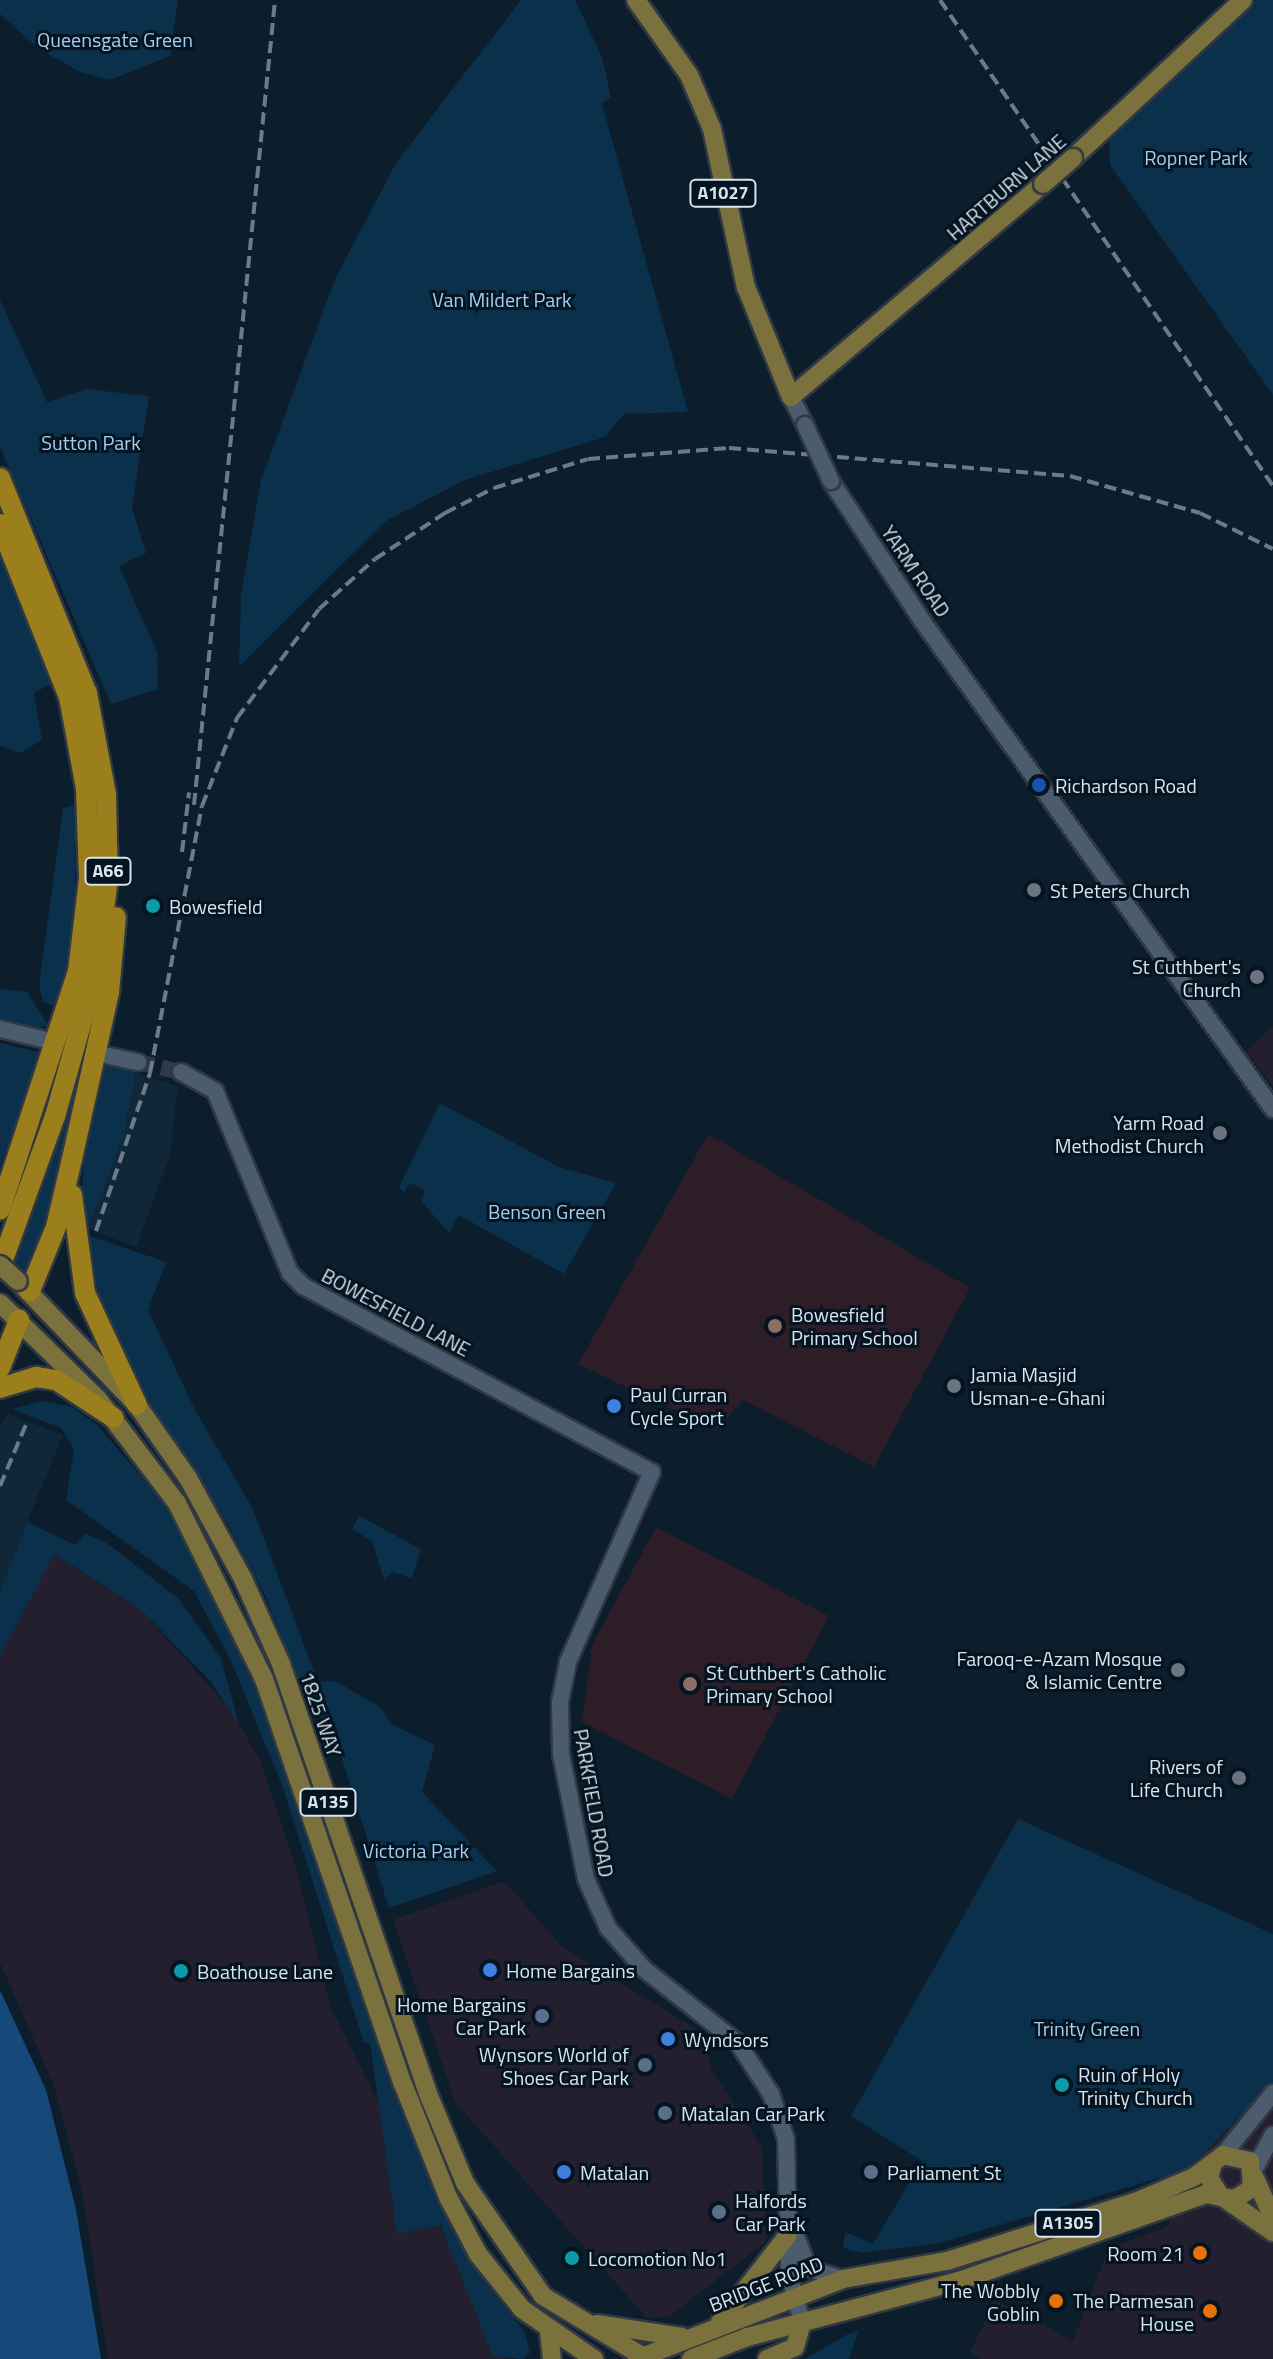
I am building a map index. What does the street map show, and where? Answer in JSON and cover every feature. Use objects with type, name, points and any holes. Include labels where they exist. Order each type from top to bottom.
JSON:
[{"type":"highway","name":"A66","points":[[0,478],[76,658],[106,795],[118,829],[117,906],[109,992],[56,1227],[24,1286]]},
{"type":"highway","name":"A66","points":[[0,524],[69,697],[87,819],[89,879],[78,971],[0,1210]]},
{"type":"highway","name":"A66","points":[[0,1267],[55,1116],[95,975],[108,880],[106,795]]},
{"type":"highway","name":"A66","points":[[0,1195],[20,1153]]},
{"type":"highway","points":[[72,1159],[71,1226],[85,1293],[137,1405]]},
{"type":"highway","points":[[0,1368],[8,1310]]},
{"type":"highway","points":[[0,1388],[27,1378],[56,1380],[114,1418]]},
{"type":"main road","name":"YARM ROAD","points":[[636,0],[689,75],[712,129],[746,287],[791,397]]},
{"type":"main road","name":"HARTBURN LANE","points":[[791,397],[1073,158],[1243,0]]},
{"type":"main road","name":"1825 WAY","points":[[0,1267],[24,1286],[137,1405],[208,1514],[281,1664],[429,2096],[465,2183],[519,2267],[548,2301],[642,2358]]},
{"type":"main road","points":[[8,1310],[24,1286]]},
{"type":"main road","name":"A135","points":[[8,1310],[114,1418],[177,1503],[264,1679],[403,2084],[448,2197],[500,2284],[549,2331],[594,2359]]},
{"type":"main road","points":[[1273,2218],[1255,2174],[1242,2155],[1218,2159],[1209,2178],[1222,2198],[1273,2232]]},
{"type":"main road","name":"BRIDGE ROAD","points":[[642,2358],[685,2338],[843,2279],[916,2267],[1140,2200],[1218,2159]]},
{"type":"main road","name":"A1305","points":[[691,2359],[802,2322],[921,2291],[1206,2194],[1222,2198],[1245,2196],[1255,2174]]},
{"type":"main road","points":[[715,2327],[762,2276],[789,2226]]},
{"type":"main road","name":"A1305","points":[[576,2320],[685,2338]]},
{"type":"main road","points":[[767,2359],[795,2347],[802,2322]]},
{"type":"main road","points":[[549,2331],[552,2359]]},
{"type":"street","name":"YARM ROAD","points":[[791,397],[831,481],[923,622],[1273,1109]]},
{"type":"street","points":[[0,1029],[42,1039]]},
{"type":"street","points":[[109,1056],[138,1062]]},
{"type":"street","name":"BOWESFIELD LANE","points":[[181,1072],[215,1091],[290,1273],[303,1286],[652,1472]]},
{"type":"street","name":"PARKFIELD ROAD","points":[[652,1472],[650,1490],[583,1622],[563,1682],[559,1738],[576,1840],[592,1896],[619,1942],[738,2043],[761,2073],[786,2139],[789,2226],[796,2296],[802,2322]]},
{"type":"street","points":[[1218,2159],[1273,2093]]},
{"type":"street","points":[[1255,2174],[1273,2135]]},
{"type":"street","points":[[789,2226],[808,2268],[843,2279]]},
{"type":"shaded area","points":[[1273,1027],[1273,1086],[1245,1051]]},
{"type":"shaded area","points":[[128,1071],[178,1086],[170,1155],[136,1247],[80,1225]]},
{"type":"shaded area","name":"Bowesfield Primary School","points":[[708,1134],[970,1288],[874,1467],[743,1400],[716,1430],[578,1364]]},
{"type":"shaded area","points":[[7,1414],[63,1435],[22,1534],[0,1642],[0,1427]]},
{"type":"shaded area","name":"St Cuthbert's Catholic Primary School","points":[[656,1527],[829,1616],[732,1799],[582,1722],[592,1645]]},
{"type":"shaded area","points":[[41,1546],[139,1608],[233,1713],[260,1761],[296,1868],[330,2006],[507,2359],[108,2359],[82,2191],[54,2085],[0,1963],[0,1642]]},
{"type":"shaded area","points":[[504,1881],[562,1947],[704,2034],[712,2071],[762,2147],[766,2241],[669,2317],[647,2318],[456,2103],[393,1920]]},
{"type":"shaded area","points":[[0,1990],[46,2090],[76,2210],[101,2359],[0,2359]]},
{"type":"shaded area","points":[[1273,2083],[1273,2359],[980,2359],[970,2353],[995,2300],[1073,2341],[1108,2249],[1168,2226],[1187,2170]]},
{"type":"green space","name":"Queensgate Green","points":[[0,0],[178,0],[170,56],[110,80],[80,72],[39,49],[0,14]]},
{"type":"green space","name":"Van Mildert Park","points":[[521,0],[575,0],[602,57],[611,97],[602,104],[688,412],[624,414],[605,437],[465,480],[386,521],[239,667],[241,594],[261,480],[335,279],[396,163]]},
{"type":"green space","name":"Ropner Park","points":[[1255,0],[1273,0],[1273,395],[1110,165],[1109,135]]},
{"type":"green space","name":"Sutton Park","points":[[0,300],[47,402],[86,389],[149,396],[132,508],[146,553],[119,566],[157,652],[158,689],[111,704],[0,447]]},
{"type":"green space","points":[[0,553],[53,673],[51,684],[34,693],[42,740],[20,753],[0,746]]},
{"type":"green space","points":[[76,805],[75,924],[60,998],[52,1006],[43,1001],[39,985],[63,808]]},
{"type":"green space","points":[[0,989],[27,992],[48,1025],[26,1031],[0,1024]]},
{"type":"green space","points":[[0,1043],[43,1053],[0,1166]]},
{"type":"green space","points":[[83,1064],[50,1218],[24,1280],[14,1265]]},
{"type":"green space","points":[[106,1064],[136,1071],[123,1138],[88,1227],[80,1225],[84,1160]]},
{"type":"green space","name":"Benson Green","points":[[440,1103],[559,1167],[616,1183],[564,1274],[459,1215],[449,1233],[421,1201],[425,1190],[410,1183],[404,1192],[399,1187]]},
{"type":"green space","name":"Victoria Park","points":[[81,1233],[166,1262],[148,1310],[195,1410],[253,1509],[318,1682],[336,1681],[381,1708],[391,1724],[435,1745],[422,1792],[497,1871],[389,1908],[331,1724],[311,1712],[266,1597],[226,1521],[127,1373],[99,1318]]},
{"type":"green space","points":[[41,1401],[72,1407],[97,1425],[170,1510],[198,1557],[250,1665],[451,2220],[484,2281],[525,2332],[530,2353],[523,2359],[493,2356],[441,2225],[397,2234],[370,2043],[364,2043],[282,1785],[231,1661],[194,1591],[66,1500],[74,1449],[61,1428],[12,1409]]},
{"type":"green space","points":[[359,1516],[421,1549],[412,1578],[393,1572],[384,1580],[372,1541],[352,1529]]},
{"type":"green space","points":[[27,1522],[75,1545],[86,1534],[104,1541],[178,1598],[221,1658],[239,1725],[211,1682],[139,1608],[54,1554],[0,1656],[0,1593]]},
{"type":"green space","name":"Trinity Green","points":[[1018,1819],[1273,1934],[1273,2083],[1187,2170],[939,2243],[862,2253],[843,2248],[845,2232],[873,2244],[922,2161],[851,2116]]},
{"type":"green space","points":[[859,2330],[849,2359],[805,2359],[846,2335]]},
{"type":"tunnel","points":[[138,1062],[181,1072]]},
{"type":"railway","points":[[194,805],[275,0]]},
{"type":"railway","points":[[940,0],[1273,486]]},
{"type":"railway","points":[[96,1231],[150,1073],[202,806],[237,718],[319,609],[375,559],[445,513],[494,488],[588,459],[729,448],[1070,476],[1200,513],[1273,549]]},
{"type":"railway","points":[[182,852],[189,792]]},
{"type":"railway","points":[[0,1486],[27,1422]]},
{"type":"place","name":"Richardson Road","points":[[1039,785]]},
{"type":"place","name":"St Peters Church","points":[[1034,890]]},
{"type":"place","name":"Bowesfield","points":[[153,906]]},
{"type":"place","name":"St Cuthbert's Church","points":[[1257,977]]},
{"type":"place","name":"Yarm Road Methodist Church","points":[[1220,1133]]},
{"type":"place","name":"Bowesfield Primary School","points":[[775,1326]]},
{"type":"place","name":"Jamia Masjid Usman-e-Ghani","points":[[954,1386]]},
{"type":"place","name":"Paul Curran Cycle Sport","points":[[614,1406]]},
{"type":"place","name":"Farooq-e-Azam Mosque & Islamic Centre","points":[[1178,1670]]},
{"type":"place","name":"St Cuthbert's Catholic Primary School","points":[[690,1684]]},
{"type":"place","name":"Rivers of Life Church","points":[[1239,1778]]},
{"type":"place","name":"Home Bargains","points":[[490,1970]]},
{"type":"place","name":"Boathouse Lane","points":[[181,1971]]},
{"type":"place","name":"Home Bargains Car Park","points":[[542,2016]]},
{"type":"place","name":"Wyndsors","points":[[668,2039]]},
{"type":"place","name":"Wynsors World of Shoes Car Park","points":[[645,2065]]},
{"type":"place","name":"Ruin of Holy Trinity Church","points":[[1062,2085]]},
{"type":"place","name":"Matalan Car Park","points":[[665,2113]]},
{"type":"place","name":"Matalan","points":[[564,2172]]},
{"type":"place","name":"Parliament St","points":[[871,2172]]},
{"type":"place","name":"Halfords Car Park","points":[[719,2212]]},
{"type":"place","name":"Room 21","points":[[1200,2253]]},
{"type":"place","name":"Locomotion No1","points":[[572,2258]]},
{"type":"place","name":"The Wobbly Goblin","points":[[1056,2301]]},
{"type":"place","name":"The Parmesan House","points":[[1210,2311]]}]
